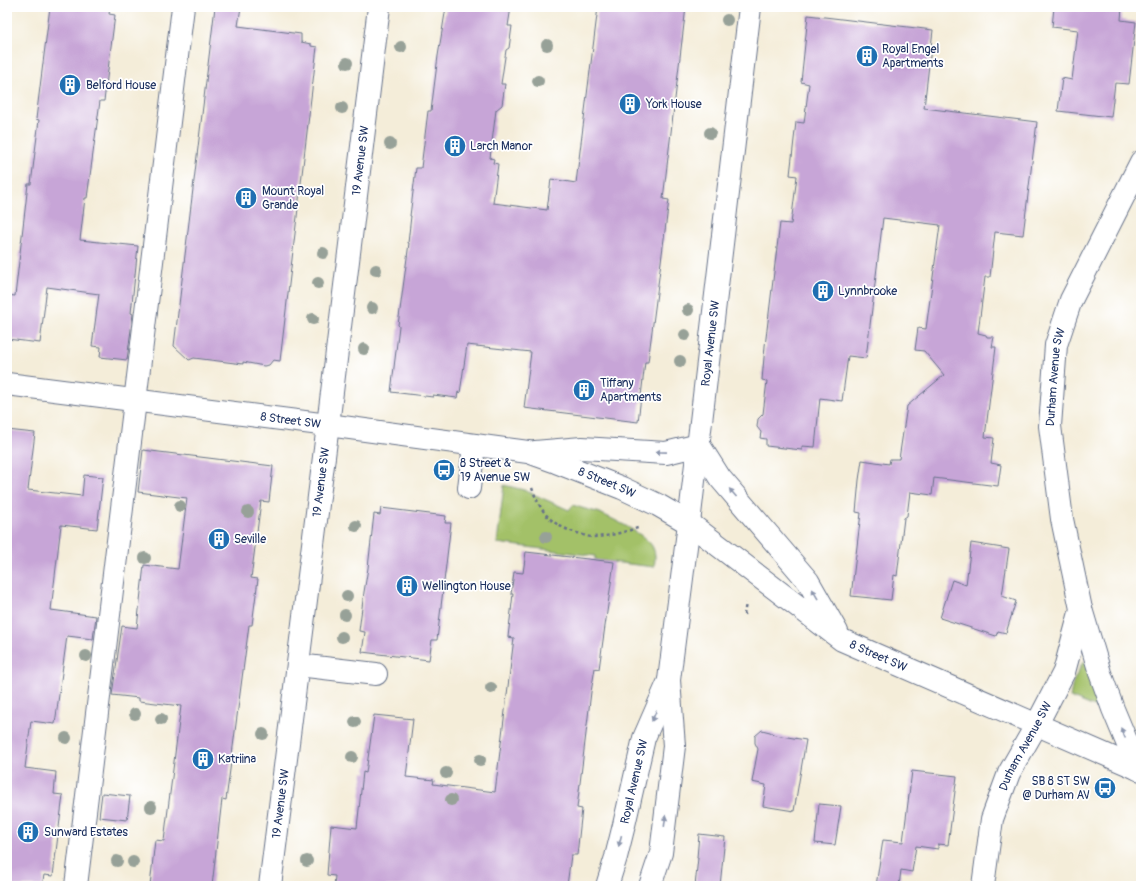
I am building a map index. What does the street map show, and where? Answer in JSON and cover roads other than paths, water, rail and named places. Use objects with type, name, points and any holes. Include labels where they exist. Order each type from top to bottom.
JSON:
[{"type":"street","points":[[76,886],[183,7]]},
{"type":"street","name":"19 Avenue SW","points":[[270,886],[379,7]]},
{"type":"street","name":"Royal Avenue SW","points":[[650,886],[661,853],[674,746],[669,680],[699,445],[750,7]]},
{"type":"street","name":"Durham Avenue SW","points":[[1140,769],[1108,695],[1080,609],[1062,518],[1050,426],[1056,345],[1071,300],[1141,162]]},
{"type":"street","name":"8 Street SW","points":[[7,384],[528,452],[622,488],[658,505],[689,523],[842,640],[1140,769]]},
{"type":"street","points":[[469,488],[474,445]]},
{"type":"street","points":[[528,452],[582,448],[666,453],[699,445],[720,478],[808,581],[842,640]]},
{"type":"street","name":"Durham Avenue SW","points":[[983,886],[992,818],[1010,773],[1064,672],[1080,609]]},
{"type":"street","points":[[298,664],[376,674]]},
{"type":"street","name":"Royal Avenue SW","points":[[607,886],[623,831],[644,738],[669,680]]},
{"type":"place","name":"Royal Engel Apartments","points":[[867,56]]},
{"type":"place","name":"Belford House","points":[[70,85]]},
{"type":"place","name":"York House","points":[[630,104]]},
{"type":"place","name":"Larch Manor","points":[[455,146]]},
{"type":"place","name":"Mount Royal Grande","points":[[246,198]]},
{"type":"place","name":"Lynnbrooke","points":[[823,291]]},
{"type":"place","name":"Tiffany Apartments","points":[[584,390]]},
{"type":"place","name":"8 Street & 19 Avenue SW","points":[[444,470]]},
{"type":"place","name":"Seville","points":[[219,539]]},
{"type":"place","name":"Wellington House","points":[[407,586]]},
{"type":"place","name":"Katriina","points":[[203,759]]},
{"type":"place","name":"SB 8 ST SW @ Durham AV","points":[[1105,788]]},
{"type":"place","name":"Sunward Estates","points":[[28,832]]}]
